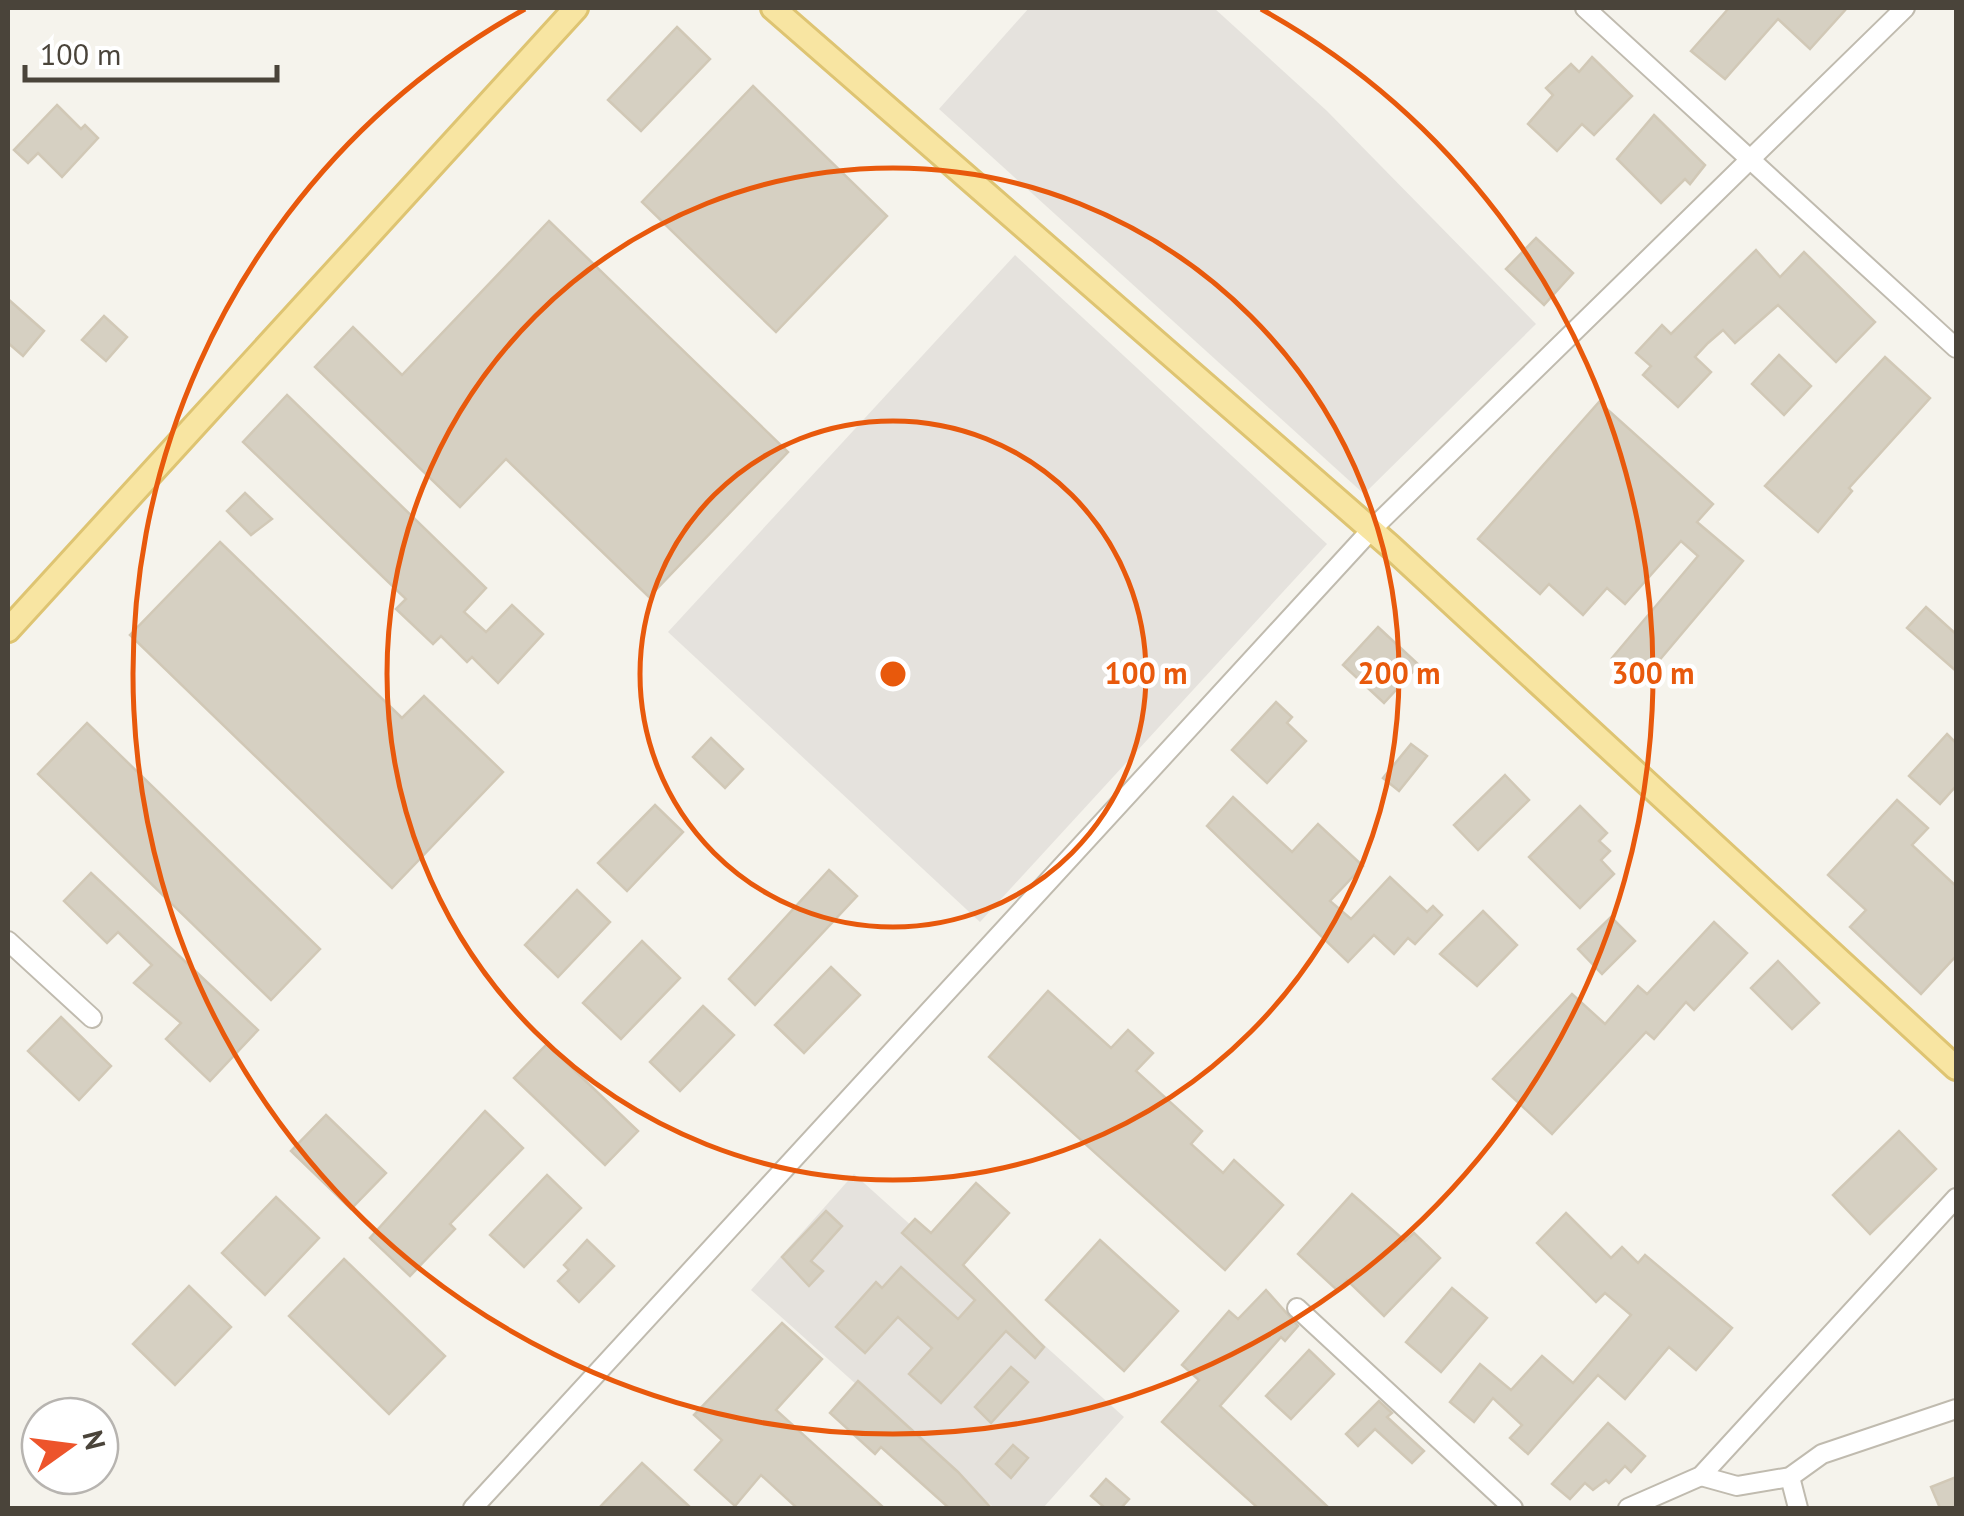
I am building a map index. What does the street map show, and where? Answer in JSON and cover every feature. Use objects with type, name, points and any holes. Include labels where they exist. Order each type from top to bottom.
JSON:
[{"type":"main road","points":[[8,630],[576,8]]},
{"type":"main road","points":[[774,8],[1371,530],[1956,1068]]},
{"type":"street","points":[[1585,8],[1956,348]]},
{"type":"street","points":[[473,1508],[1371,530],[1905,8]]},
{"type":"street","points":[[8,941],[92,1018]]},
{"type":"street","points":[[1628,1508],[1701,1476],[1956,1198]]},
{"type":"street","points":[[1297,1308],[1513,1508]]},
{"type":"street","points":[[1701,1476],[1737,1486],[1790,1477],[1822,1454],[1956,1409]]},
{"type":"street","points":[[1790,1477],[1798,1508]]},
{"type":"shaded area","points":[[1029,8],[1214,8],[1327,111],[1536,324],[1364,494],[939,109]]},
{"type":"shaded area","points":[[1015,255],[1327,544],[980,922],[668,632]]},
{"type":"shaded area","points":[[854,1174],[1124,1417],[1043,1508],[994,1508],[751,1290]]},
{"type":"building","points":[[1729,8],[1847,8],[1810,49],[1778,19],[1725,79],[1691,51]]},
{"type":"building","points":[[677,27],[710,59],[641,131],[608,100]]},
{"type":"building","points":[[1592,57],[1632,96],[1594,135],[1582,124],[1557,151],[1528,124],[1553,95],[1546,88],[1571,64],[1579,72]]},
{"type":"building","points":[[753,86],[887,216],[776,332],[642,202]]},
{"type":"building","points":[[57,105],[81,129],[85,125],[98,138],[62,177],[38,153],[28,163],[14,150]]},
{"type":"building","points":[[1654,115],[1705,165],[1690,184],[1685,179],[1661,203],[1617,159]]},
{"type":"building","points":[[549,221],[788,452],[649,597],[506,459],[460,507],[315,367],[353,327],[402,375]]},
{"type":"building","points":[[1536,238],[1573,273],[1544,305],[1506,269]]},
{"type":"building","points":[[1756,250],[1780,277],[1804,252],[1875,322],[1836,362],[1778,305],[1735,343],[1723,330],[1708,343],[1695,357],[1711,372],[1678,407],[1643,375],[1651,366],[1636,353],[1662,325],[1671,334]]},
{"type":"building","points":[[8,299],[44,331],[23,356],[8,343]]},
{"type":"building","points":[[104,316],[127,337],[106,361],[82,340]]},
{"type":"building","points":[[1779,355],[1811,386],[1784,415],[1752,384]]},
{"type":"building","points":[[1885,357],[1930,398],[1849,488],[1852,491],[1818,532],[1765,486]]},
{"type":"building","points":[[287,395],[486,588],[464,612],[486,632],[512,605],[543,634],[498,683],[472,657],[467,662],[441,636],[433,644],[396,609],[406,599],[243,442]]},
{"type":"building","points":[[1599,402],[1713,504],[1697,522],[1743,561],[1641,682],[1612,658],[1698,556],[1681,541],[1625,604],[1607,588],[1583,615],[1549,584],[1540,594],[1478,539]]},
{"type":"building","points":[[245,493],[272,519],[251,535],[227,511]]},
{"type":"building","points":[[220,542],[402,718],[424,696],[503,772],[392,888],[130,635]]},
{"type":"building","points":[[1926,607],[1956,634],[1956,671],[1907,628]]},
{"type":"building","points":[[1378,627],[1419,665],[1384,703],[1343,665]]},
{"type":"building","points":[[1276,702],[1292,717],[1287,723],[1306,741],[1267,783],[1232,750]]},
{"type":"building","points":[[87,723],[320,949],[271,1000],[38,774]]},
{"type":"building","points":[[1947,734],[1956,743],[1956,786],[1940,804],[1909,776]]},
{"type":"building","points":[[711,738],[743,769],[725,788],[693,757]]},
{"type":"building","points":[[1411,744],[1427,756],[1399,791],[1383,778]]},
{"type":"building","points":[[1505,775],[1529,800],[1478,850],[1454,825]]},
{"type":"building","points":[[1233,797],[1292,852],[1318,824],[1363,866],[1330,901],[1351,919],[1390,877],[1427,912],[1433,906],[1442,915],[1415,944],[1408,938],[1394,954],[1374,935],[1348,962],[1207,826]]},
{"type":"building","points":[[1897,800],[1928,828],[1912,845],[1956,886],[1956,956],[1921,994],[1850,927],[1866,910],[1828,875]]},
{"type":"building","points":[[655,805],[683,832],[627,891],[598,863]]},
{"type":"building","points":[[1580,806],[1607,833],[1599,841],[1610,851],[1601,860],[1614,874],[1580,908],[1529,857]]},
{"type":"building","points":[[829,870],[857,896],[755,1005],[729,979]]},
{"type":"building","points":[[91,873],[258,1030],[210,1081],[166,1039],[181,1023],[134,983],[152,965],[118,932],[107,943],[64,901]]},
{"type":"building","points":[[577,890],[610,922],[558,977],[525,945]]},
{"type":"building","points":[[1483,911],[1517,945],[1477,986],[1440,954]]},
{"type":"building","points":[[1611,917],[1635,941],[1602,974],[1578,949]]},
{"type":"building","points":[[1714,922],[1747,953],[1694,1010],[1686,1002],[1654,1039],[1646,1032],[1552,1134],[1493,1079],[1572,994],[1605,1024],[1638,986],[1647,994]]},
{"type":"building","points":[[642,941],[680,978],[621,1039],[583,1003]]},
{"type":"building","points":[[1778,961],[1819,1003],[1792,1029],[1751,988]]},
{"type":"building","points":[[831,967],[860,995],[804,1053],[775,1025]]},
{"type":"building","points":[[1048,991],[1111,1048],[1128,1030],[1153,1053],[1136,1071],[1202,1131],[1191,1144],[1223,1173],[1234,1160],[1283,1205],[1225,1270],[989,1057]]},
{"type":"building","points":[[703,1006],[734,1035],[680,1091],[650,1062]]},
{"type":"building","points":[[61,1017],[111,1066],[79,1100],[28,1051]]},
{"type":"building","points":[[547,1044],[638,1131],[605,1165],[514,1078]]},
{"type":"building","points":[[485,1111],[523,1148],[450,1224],[455,1229],[410,1276],[370,1238]]},
{"type":"building","points":[[326,1115],[386,1173],[351,1209],[291,1151]]},
{"type":"building","points":[[1899,1131],[1936,1169],[1870,1234],[1833,1195]]},
{"type":"building","points":[[547,1175],[581,1208],[524,1267],[490,1235]]},
{"type":"building","points":[[976,1183],[1009,1213],[963,1265],[1044,1347],[1035,1358],[1006,1331],[941,1403],[909,1374],[932,1348],[898,1317],[865,1353],[836,1327],[876,1282],[882,1288],[901,1267],[958,1319],[975,1300],[902,1233],[915,1219],[931,1233]]},
{"type":"building","points":[[1352,1194],[1405,1241],[1414,1233],[1440,1258],[1384,1316],[1347,1280],[1338,1291],[1298,1254]]},
{"type":"building","points":[[276,1197],[319,1238],[265,1295],[222,1253]]},
{"type":"building","points":[[826,1211],[842,1226],[811,1261],[823,1271],[809,1286],[782,1257]]},
{"type":"building","points":[[1566,1213],[1611,1258],[1622,1247],[1638,1263],[1645,1255],[1732,1328],[1696,1370],[1669,1347],[1625,1399],[1598,1375],[1528,1454],[1510,1438],[1522,1425],[1493,1398],[1474,1422],[1450,1402],[1480,1364],[1511,1390],[1542,1356],[1573,1383],[1631,1315],[1605,1293],[1596,1302],[1537,1243]]},
{"type":"building","points":[[587,1240],[614,1266],[579,1302],[558,1281],[569,1270],[564,1265]]},
{"type":"building","points":[[1100,1240],[1178,1311],[1124,1371],[1046,1300]]},
{"type":"building","points":[[344,1259],[445,1356],[389,1414],[289,1316]]},
{"type":"building","points":[[189,1286],[231,1327],[175,1385],[133,1344]]},
{"type":"building","points":[[1452,1288],[1487,1318],[1441,1372],[1406,1342]]},
{"type":"building","points":[[1266,1290],[1298,1326],[1285,1341],[1281,1337],[1220,1406],[1329,1508],[1258,1508],[1162,1422],[1199,1380],[1182,1365],[1229,1311],[1238,1319]]},
{"type":"building","points":[[782,1323],[822,1359],[776,1410],[884,1508],[797,1508],[761,1475],[735,1506],[695,1470],[722,1440],[694,1415]]},
{"type":"building","points":[[1309,1350],[1334,1374],[1291,1419],[1266,1396]]},
{"type":"building","points":[[1011,1367],[1028,1382],[991,1423],[975,1407]]},
{"type":"building","points":[[858,1381],[958,1472],[991,1508],[949,1508],[881,1447],[875,1454],[830,1413]]},
{"type":"building","points":[[1379,1401],[1392,1413],[1387,1417],[1424,1451],[1412,1463],[1375,1429],[1358,1446],[1346,1434]]},
{"type":"building","points":[[1608,1423],[1645,1456],[1631,1472],[1625,1466],[1609,1483],[1606,1480],[1593,1490],[1585,1483],[1570,1499],[1552,1484]]},
{"type":"building","points":[[1013,1445],[1028,1458],[1011,1478],[996,1464]]},
{"type":"building","points":[[642,1463],[691,1508],[599,1508]]},
{"type":"building","points":[[1956,1477],[1956,1508],[1940,1508],[1931,1487]]},
{"type":"building","points":[[1106,1479],[1129,1499],[1121,1508],[1105,1508],[1091,1496]]}]
